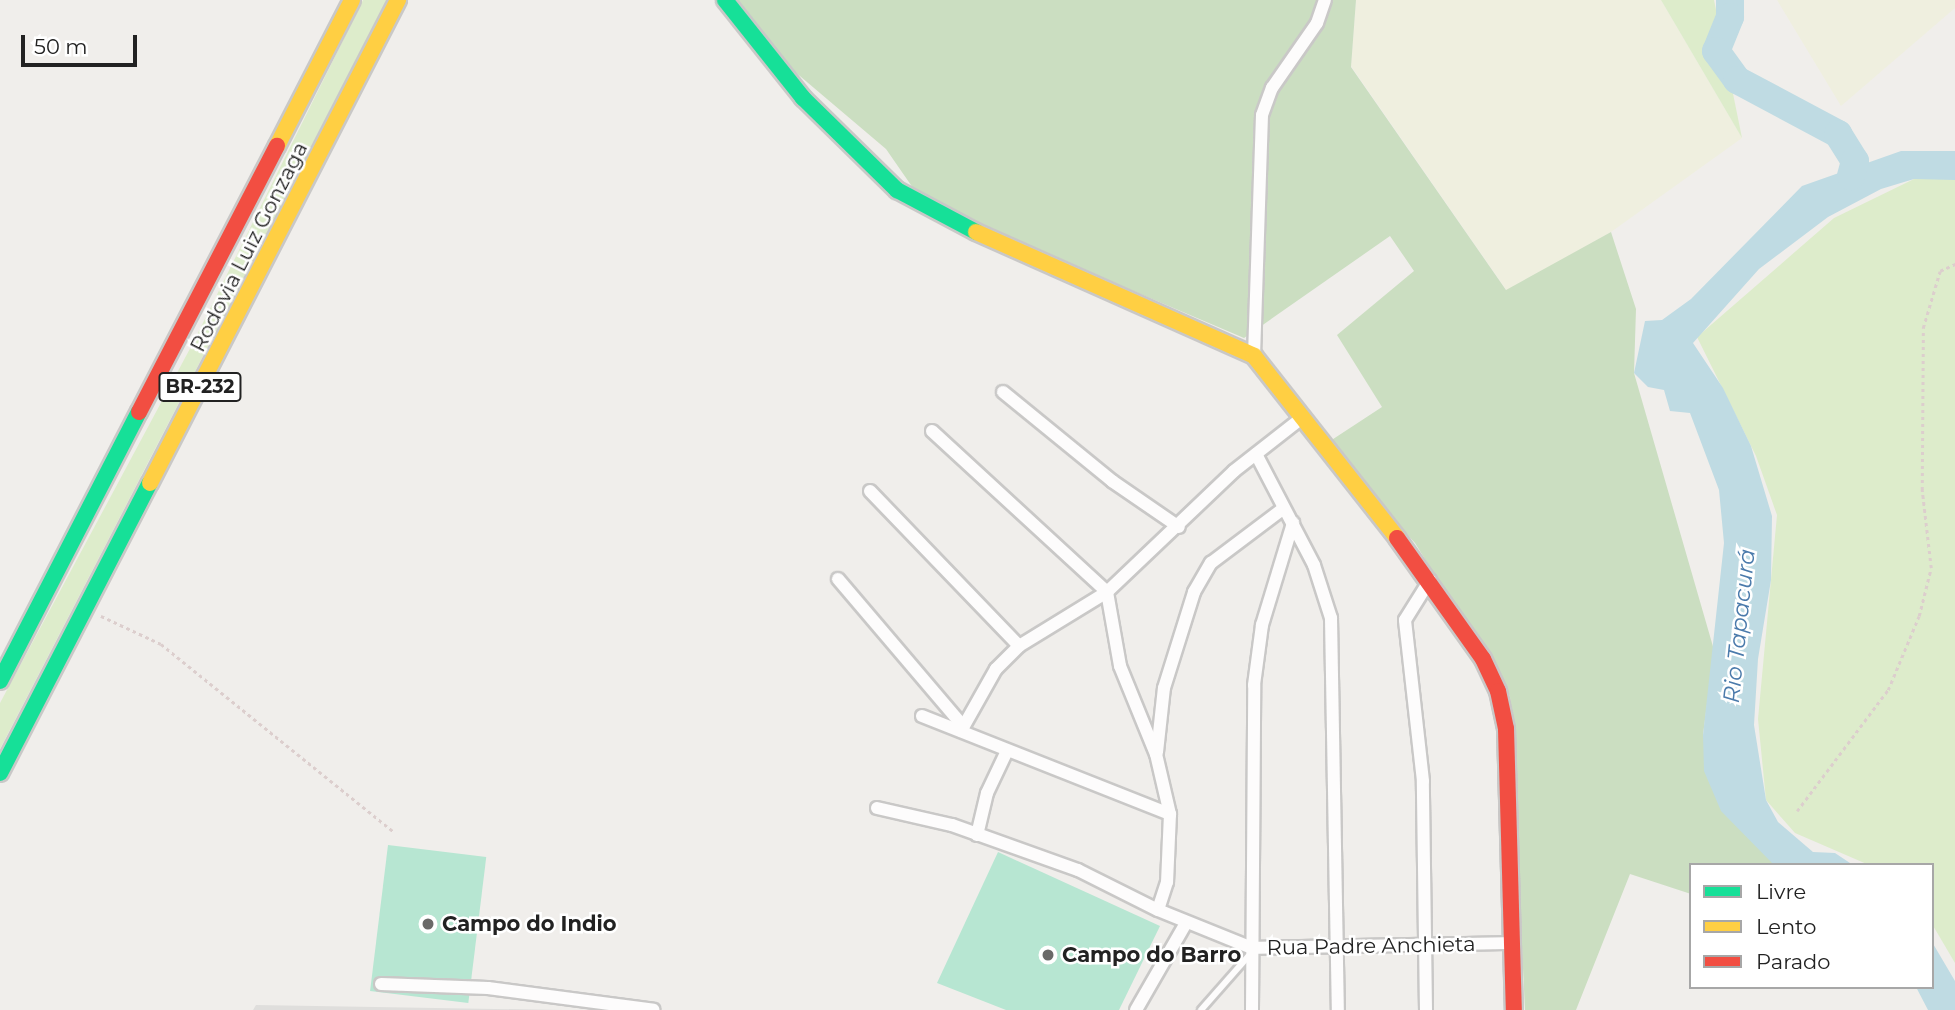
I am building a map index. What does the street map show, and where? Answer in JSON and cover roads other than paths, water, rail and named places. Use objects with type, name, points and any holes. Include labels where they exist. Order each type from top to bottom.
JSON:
[{"type":"main road","name":"Rodovia Luiz Gonzaga","points":[[0,681],[352,0]]},
{"type":"main road","name":"Rodovia Luiz Gonzaga","points":[[0,773],[398,0]]},
{"type":"main road","points":[[725,0],[803,98],[897,190],[934,213],[1254,356],[1430,580],[1472,641],[1498,691],[1506,729],[1514,1010]]},
{"type":"street","points":[[1254,356],[1262,115],[1272,88],[1317,23],[1325,0]]},
{"type":"street","points":[[1003,392],[1112,481],[1180,527]]},
{"type":"street","points":[[962,729],[996,669],[1019,646],[1107,592],[1256,454],[1303,418]]},
{"type":"street","points":[[932,431],[1107,592],[1120,666],[1156,754],[1170,814],[1167,882],[1158,910]]},
{"type":"street","points":[[1256,454],[1314,565],[1331,618],[1338,1010]]},
{"type":"street","points":[[870,491],[1019,646]]},
{"type":"street","points":[[1156,754],[1164,688],[1194,592],[1211,563],[1284,508]]},
{"type":"street","points":[[1252,1010],[1254,685],[1262,625],[1293,523]]},
{"type":"street","points":[[838,579],[962,729]]},
{"type":"street","points":[[1426,1010],[1423,781],[1405,621],[1430,580]]},
{"type":"street","points":[[922,716],[962,729],[1006,753],[1170,814]]},
{"type":"street","points":[[978,835],[986,793],[1006,753]]},
{"type":"street","name":"Rua Padre Anchieta","points":[[877,808],[978,835],[1078,870],[1158,910],[1251,951],[1513,943]]},
{"type":"street","points":[[1136,1010],[1186,923]]},
{"type":"street","points":[[382,984],[488,988],[654,1010]]},
{"type":"lane","points":[[1201,1010],[1251,951]]},
{"type":"water","name":"Rio Tapacurá","points":[[1901,151],[1955,151],[1955,180],[1914,179],[1881,189],[1828,217],[1759,269],[1693,343],[1723,388],[1751,446],[1772,516],[1771,580],[1758,659],[1754,725],[1766,800],[1778,822],[1813,852],[1835,853],[1850,863],[1772,863],[1721,811],[1704,771],[1703,735],[1724,543],[1719,490],[1690,413],[1670,411],[1664,390],[1648,387],[1634,373],[1645,321],[1662,320],[1691,299],[1802,186]]},
{"type":"water","points":[[1934,945],[1955,981],[1955,1010],[1928,1010],[1917,989],[1934,989]]},
{"type":"waterway","points":[[1730,0],[1730,17],[1716,51],[1737,80],[1838,134],[1855,161],[1851,176]]},
{"type":"place","name":"Campo do Indio","points":[[428,924]]},
{"type":"place","name":"Campo do Barro","points":[[1048,955]]}]
